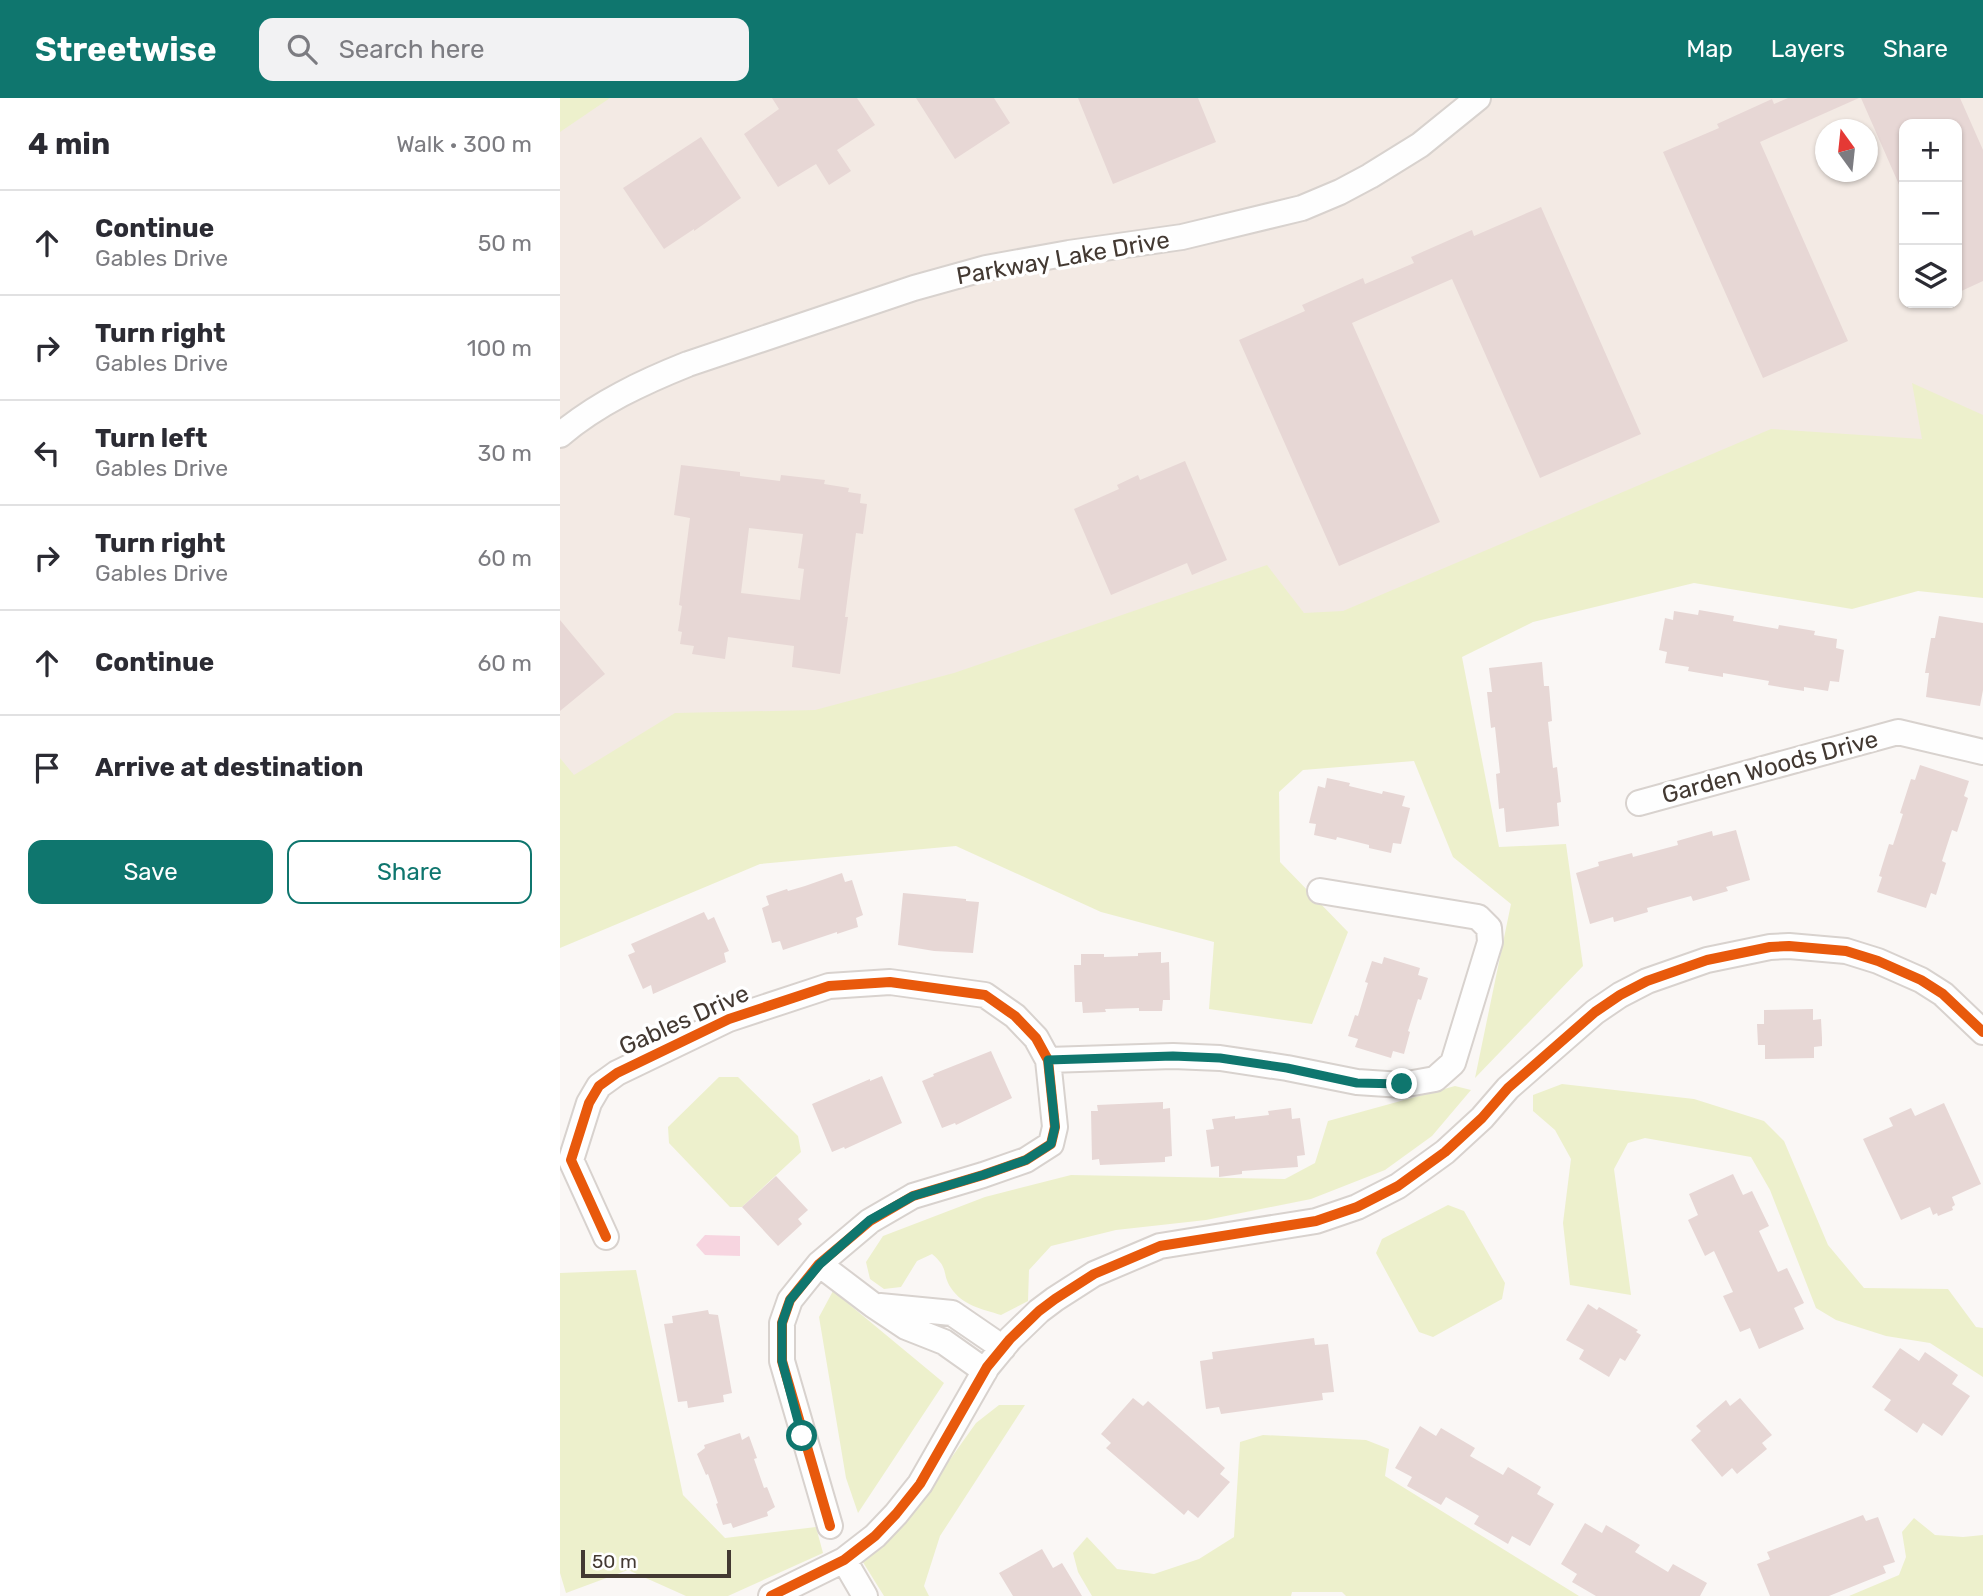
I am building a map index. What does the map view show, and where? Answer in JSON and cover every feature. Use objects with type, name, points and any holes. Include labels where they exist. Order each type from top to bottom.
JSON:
[{"type":"street","name":"Parkway Lake Drive","points":[[560,435],[588,413],[652,379],[688,364],[914,288],[1026,260],[1182,237],[1302,208],[1370,176],[1420,145],[1478,98]]},
{"type":"street","name":"Garden Woods Drive","points":[[1639,803],[1898,732],[1983,752]]},
{"type":"street","points":[[1048,1060],[1173,1056],[1233,1060],[1357,1083],[1402,1084],[1435,1079],[1453,1063],[1490,943],[1489,928],[1478,917],[1320,891]]},
{"type":"street","points":[[771,1596],[844,1560],[875,1536],[896,1514],[920,1484],[985,1371],[1039,1311],[1094,1274],[1160,1246],[1316,1221],[1357,1207],[1398,1186],[1445,1152],[1482,1118],[1508,1088],[1595,1012],[1647,981],[1707,960],[1770,947],[1846,951],[1922,980],[1943,994],[1983,1032]]},
{"type":"street","name":"Gables Drive","points":[[606,1237],[570,1160],[589,1103],[599,1086],[617,1073],[729,1019],[829,986],[890,982],[985,995],[1015,1016],[1036,1038],[1048,1060],[1055,1127],[1051,1144],[1026,1160],[913,1196],[870,1220],[820,1264],[790,1300],[782,1323],[782,1361],[830,1526]]},
{"type":"street","points":[[820,1264],[906,1327],[944,1342],[985,1371]]},
{"type":"street","points":[[873,1305],[953,1314],[1003,1348]]},
{"type":"street","points":[[844,1560],[865,1596]]},
{"type":"shaded area","points":[[560,98],[1983,98],[1983,548],[1880,514],[560,876]]},
{"type":"shaded area","points":[[705,1235],[740,1236],[740,1256],[705,1255],[696,1245]]},
{"type":"green space","points":[[560,98],[610,98],[560,132]]},
{"type":"green space","points":[[1912,383],[1983,415],[1983,598],[1918,591],[1852,609],[1694,583],[1533,622],[1462,657],[1499,847],[1566,844],[1583,966],[1475,1078],[1511,904],[1453,857],[1414,761],[1303,770],[1279,792],[1280,862],[1348,932],[1312,1024],[1209,1009],[1214,942],[1101,912],[956,846],[760,864],[560,948],[560,758],[574,775],[675,713],[815,710],[954,673],[1267,565],[1304,613],[1343,611],[1771,429],[1922,439]]},
{"type":"green space","points":[[719,1077],[738,1077],[798,1136],[801,1152],[742,1207],[730,1207],[669,1143],[668,1127]]},
{"type":"green space","points":[[1562,1084],[1694,1099],[1764,1121],[1784,1141],[1828,1245],[1864,1288],[1948,1289],[1976,1327],[1983,1328],[1983,1377],[1930,1343],[1886,1336],[1836,1320],[1816,1308],[1770,1190],[1751,1157],[1645,1138],[1628,1143],[1614,1169],[1631,1295],[1570,1285],[1563,1223],[1571,1159],[1555,1130],[1533,1111],[1533,1095]]},
{"type":"green space","points":[[1455,1086],[1471,1090],[1432,1136],[1385,1170],[1311,1199],[1206,1220],[1116,1230],[1051,1246],[1029,1270],[1028,1301],[1001,1315],[961,1299],[951,1288],[943,1267],[932,1254],[917,1261],[901,1287],[884,1289],[870,1279],[866,1262],[883,1236],[985,1197],[1071,1175],[1285,1179],[1315,1163],[1328,1121]]},
{"type":"green space","points":[[1448,1205],[1464,1211],[1505,1283],[1502,1299],[1433,1337],[1419,1332],[1376,1253],[1382,1239]]},
{"type":"green space","points":[[636,1270],[683,1495],[725,1538],[816,1527],[823,1553],[728,1596],[686,1596],[628,1570],[566,1593],[560,1573],[560,1273]]},
{"type":"green space","points":[[833,1291],[944,1383],[858,1513],[846,1478],[819,1317]]},
{"type":"green space","points":[[999,1405],[1025,1405],[940,1536],[924,1586],[929,1596],[884,1596],[861,1559],[904,1524],[976,1423]]},
{"type":"green space","points":[[1263,1435],[1366,1440],[1389,1449],[1385,1476],[1579,1596],[1346,1596],[1342,1592],[1292,1592],[1291,1596],[1092,1596],[1078,1572],[1073,1553],[1087,1537],[1117,1569],[1154,1574],[1199,1559],[1234,1537],[1240,1442]]},
{"type":"green space","points":[[1914,1518],[1935,1535],[1983,1535],[1983,1596],[1849,1596],[1899,1575],[1906,1557],[1902,1532]]},
{"type":"building","points":[[772,98],[857,98],[875,125],[837,150],[851,171],[829,185],[816,164],[778,187],[744,134],[779,109]]},
{"type":"building","points":[[916,98],[994,98],[1010,123],[955,159]]},
{"type":"building","points":[[1078,98],[1198,98],[1216,142],[1113,184]]},
{"type":"building","points":[[1788,98],[1859,98],[1760,142],[1848,341],[1763,378],[1663,152],[1719,128],[1717,124],[1772,99],[1774,104]]},
{"type":"building","points":[[1861,98],[1960,98],[1983,150],[1983,281],[1962,291],[1962,119],[1899,119],[1899,185],[1878,137],[1878,119],[1870,119]]},
{"type":"building","points":[[701,137],[741,198],[664,249],[623,188]]},
{"type":"building","points":[[1541,207],[1641,434],[1540,478],[1452,279],[1352,323],[1440,522],[1339,566],[1239,340],[1305,311],[1302,305],[1363,278],[1365,284],[1414,263],[1411,257],[1472,230],[1474,236]]},
{"type":"building","points":[[1185,461],[1227,560],[1192,575],[1187,563],[1111,595],[1074,509],[1119,489],[1117,485],[1138,475],[1140,480]]},
{"type":"building","points":[[681,465],[740,472],[740,476],[780,481],[781,475],[825,480],[824,484],[849,488],[848,492],[861,494],[860,503],[867,504],[863,534],[856,533],[840,674],[792,667],[794,646],[728,637],[725,659],[692,654],[694,646],[680,644],[682,632],[678,631],[682,606],[679,605],[690,518],[674,515]],"holes":[[[749,528],[803,534],[798,568],[804,569],[800,600],[741,593]]]},
{"type":"building","points":[[1699,610],[1734,616],[1733,621],[1778,629],[1779,625],[1815,631],[1814,635],[1837,639],[1836,648],[1844,650],[1839,682],[1830,681],[1828,691],[1804,687],[1804,691],[1768,685],[1769,681],[1723,673],[1723,677],[1688,671],[1689,667],[1665,663],[1667,652],[1659,650],[1665,618],[1673,620],[1674,611],[1698,615]]},
{"type":"building","points":[[1939,616],[1983,623],[1983,690],[1980,706],[1926,697],[1929,673],[1925,673],[1931,638],[1935,638]]},
{"type":"building","points":[[560,620],[605,674],[560,711]]},
{"type":"building","points":[[1542,662],[1544,686],[1549,686],[1552,721],[1548,722],[1553,768],[1557,767],[1561,802],[1557,803],[1559,826],[1506,832],[1504,808],[1499,809],[1496,774],[1500,773],[1495,727],[1491,728],[1487,692],[1492,692],[1489,668]]},
{"type":"building","points":[[1920,765],[1969,781],[1964,796],[1968,798],[1957,832],[1952,830],[1942,861],[1946,863],[1936,895],[1931,893],[1926,908],[1877,892],[1882,877],[1879,876],[1889,844],[1893,845],[1911,779],[1915,780]]},
{"type":"building","points":[[1327,778],[1382,794],[1383,791],[1405,796],[1402,806],[1410,808],[1401,844],[1393,843],[1391,853],[1337,837],[1336,840],[1314,835],[1316,824],[1309,823],[1318,786],[1325,788]]},
{"type":"building","points":[[1736,830],[1750,880],[1726,887],[1728,891],[1693,901],[1691,896],[1647,908],[1648,912],[1614,922],[1613,917],[1590,924],[1576,873],[1599,866],[1598,862],[1632,853],[1633,857],[1678,845],[1677,841],[1712,831],[1713,836]]},
{"type":"building","points":[[842,873],[845,882],[852,880],[863,915],[856,918],[858,927],[783,950],[780,941],[772,943],[762,908],[769,905],[766,896]]},
{"type":"building","points":[[903,893],[979,902],[973,953],[934,951],[898,945]]},
{"type":"building","points":[[704,912],[708,920],[714,917],[729,951],[724,953],[726,962],[653,994],[651,985],[643,989],[628,955],[635,952],[631,944]]},
{"type":"building","points":[[1161,952],[1161,963],[1169,962],[1170,1000],[1163,1000],[1162,1011],[1139,1011],[1139,1008],[1083,1013],[1082,1002],[1075,1002],[1074,965],[1081,965],[1081,954],[1104,954],[1104,957]]},
{"type":"building","points":[[1384,957],[1420,968],[1418,975],[1428,978],[1421,1000],[1418,999],[1404,1054],[1393,1051],[1391,1058],[1355,1047],[1358,1039],[1348,1036],[1355,1015],[1358,1016],[1372,961],[1382,964]]},
{"type":"building","points":[[1813,1009],[1813,1020],[1821,1019],[1822,1038],[1822,1046],[1814,1047],[1814,1058],[1765,1059],[1765,1045],[1758,1045],[1757,1024],[1764,1024],[1764,1010]]},
{"type":"building","points":[[991,1051],[1012,1098],[956,1125],[955,1123],[942,1128],[922,1081]]},
{"type":"building","points":[[882,1076],[902,1123],[845,1149],[844,1147],[832,1152],[812,1104]]},
{"type":"building","points":[[1163,1102],[1163,1109],[1170,1108],[1172,1156],[1165,1157],[1165,1162],[1100,1165],[1099,1159],[1092,1160],[1091,1111],[1098,1111],[1097,1105]]},
{"type":"building","points":[[1944,1103],[1981,1184],[1952,1197],[1955,1205],[1953,1210],[1938,1216],[1937,1213],[1933,1215],[1930,1207],[1901,1220],[1863,1139],[1893,1126],[1889,1118],[1911,1108],[1915,1116]]},
{"type":"building","points":[[1291,1108],[1292,1119],[1300,1118],[1305,1155],[1297,1156],[1298,1167],[1242,1171],[1242,1174],[1219,1177],[1219,1166],[1211,1167],[1206,1130],[1214,1129],[1212,1119],[1269,1115],[1268,1111]]},
{"type":"building","points":[[1733,1174],[1743,1195],[1752,1191],[1769,1226],[1759,1231],[1778,1272],[1787,1268],[1804,1303],[1794,1308],[1804,1329],[1759,1349],[1750,1328],[1740,1332],[1723,1296],[1733,1292],[1714,1251],[1705,1256],[1688,1220],[1698,1215],[1689,1194]]},
{"type":"building","points":[[776,1176],[808,1210],[798,1219],[802,1224],[778,1246],[742,1207]]},
{"type":"building","points":[[1588,1304],[1597,1310],[1599,1307],[1638,1330],[1636,1332],[1641,1335],[1625,1361],[1620,1358],[1609,1377],[1579,1359],[1584,1350],[1566,1340]]},
{"type":"building","points":[[708,1310],[709,1314],[718,1315],[732,1393],[723,1395],[724,1402],[688,1408],[687,1401],[678,1402],[664,1324],[673,1323],[672,1316]]},
{"type":"building","points":[[1314,1338],[1315,1345],[1328,1344],[1334,1392],[1322,1393],[1323,1400],[1221,1414],[1219,1407],[1206,1409],[1200,1361],[1213,1359],[1212,1352]]},
{"type":"building","points":[[1900,1348],[1919,1361],[1925,1352],[1958,1375],[1952,1384],[1970,1396],[1942,1436],[1923,1423],[1917,1433],[1884,1410],[1891,1400],[1872,1387]]},
{"type":"building","points":[[1133,1398],[1143,1406],[1148,1401],[1225,1468],[1220,1474],[1230,1482],[1198,1518],[1188,1510],[1184,1515],[1106,1448],[1111,1443],[1101,1434]]},
{"type":"building","points":[[1740,1398],[1772,1435],[1762,1443],[1767,1449],[1737,1474],[1732,1468],[1722,1477],[1691,1440],[1701,1431],[1696,1426],[1726,1400],[1730,1406]]},
{"type":"building","points":[[1420,1426],[1436,1436],[1441,1428],[1475,1448],[1470,1456],[1503,1475],[1508,1467],[1541,1487],[1537,1494],[1554,1504],[1530,1546],[1512,1536],[1508,1544],[1474,1524],[1479,1516],[1446,1497],[1441,1505],[1407,1486],[1412,1477],[1395,1468]]},
{"type":"building","points":[[740,1433],[742,1440],[749,1436],[764,1488],[767,1487],[775,1507],[767,1512],[768,1516],[733,1528],[731,1523],[723,1525],[708,1474],[706,1475],[697,1454],[705,1448],[704,1445]]},
{"type":"building","points":[[1863,1515],[1866,1521],[1878,1517],[1895,1562],[1883,1566],[1886,1573],[1829,1596],[1770,1596],[1757,1564],[1770,1559],[1767,1552]]},
{"type":"building","points":[[1585,1523],[1602,1533],[1606,1525],[1640,1545],[1635,1552],[1668,1572],[1673,1564],[1707,1583],[1700,1596],[1596,1596],[1572,1582],[1577,1574],[1561,1564]]},
{"type":"building","points":[[1042,1549],[1053,1568],[1062,1563],[1082,1596],[1013,1596],[999,1573]]},
{"type":"cycle path","points":[[771,1596],[844,1560],[875,1536],[920,1484],[987,1367],[1010,1339],[1055,1299],[1094,1274],[1160,1246],[1316,1221],[1357,1207],[1398,1186],[1445,1152],[1482,1118],[1508,1088],[1595,1012],[1647,981],[1707,960],[1770,947],[1846,951],[1878,961],[1921,980],[1943,994],[1983,1032]]},
{"type":"cycle path","points":[[606,1237],[571,1160],[589,1103],[599,1086],[617,1073],[729,1019],[829,986],[890,982],[985,995],[1015,1016],[1036,1038],[1048,1060],[1055,1127],[1051,1144],[1026,1160],[913,1196],[870,1221],[819,1264],[790,1300],[782,1323],[782,1361],[830,1526]]},
{"type":"route","points":[[802,1436],[782,1361],[782,1323],[790,1300],[820,1264],[870,1220],[913,1196],[1026,1160],[1051,1144],[1055,1127],[1048,1060],[1173,1056],[1220,1058],[1287,1068],[1357,1083],[1402,1084]]}]
